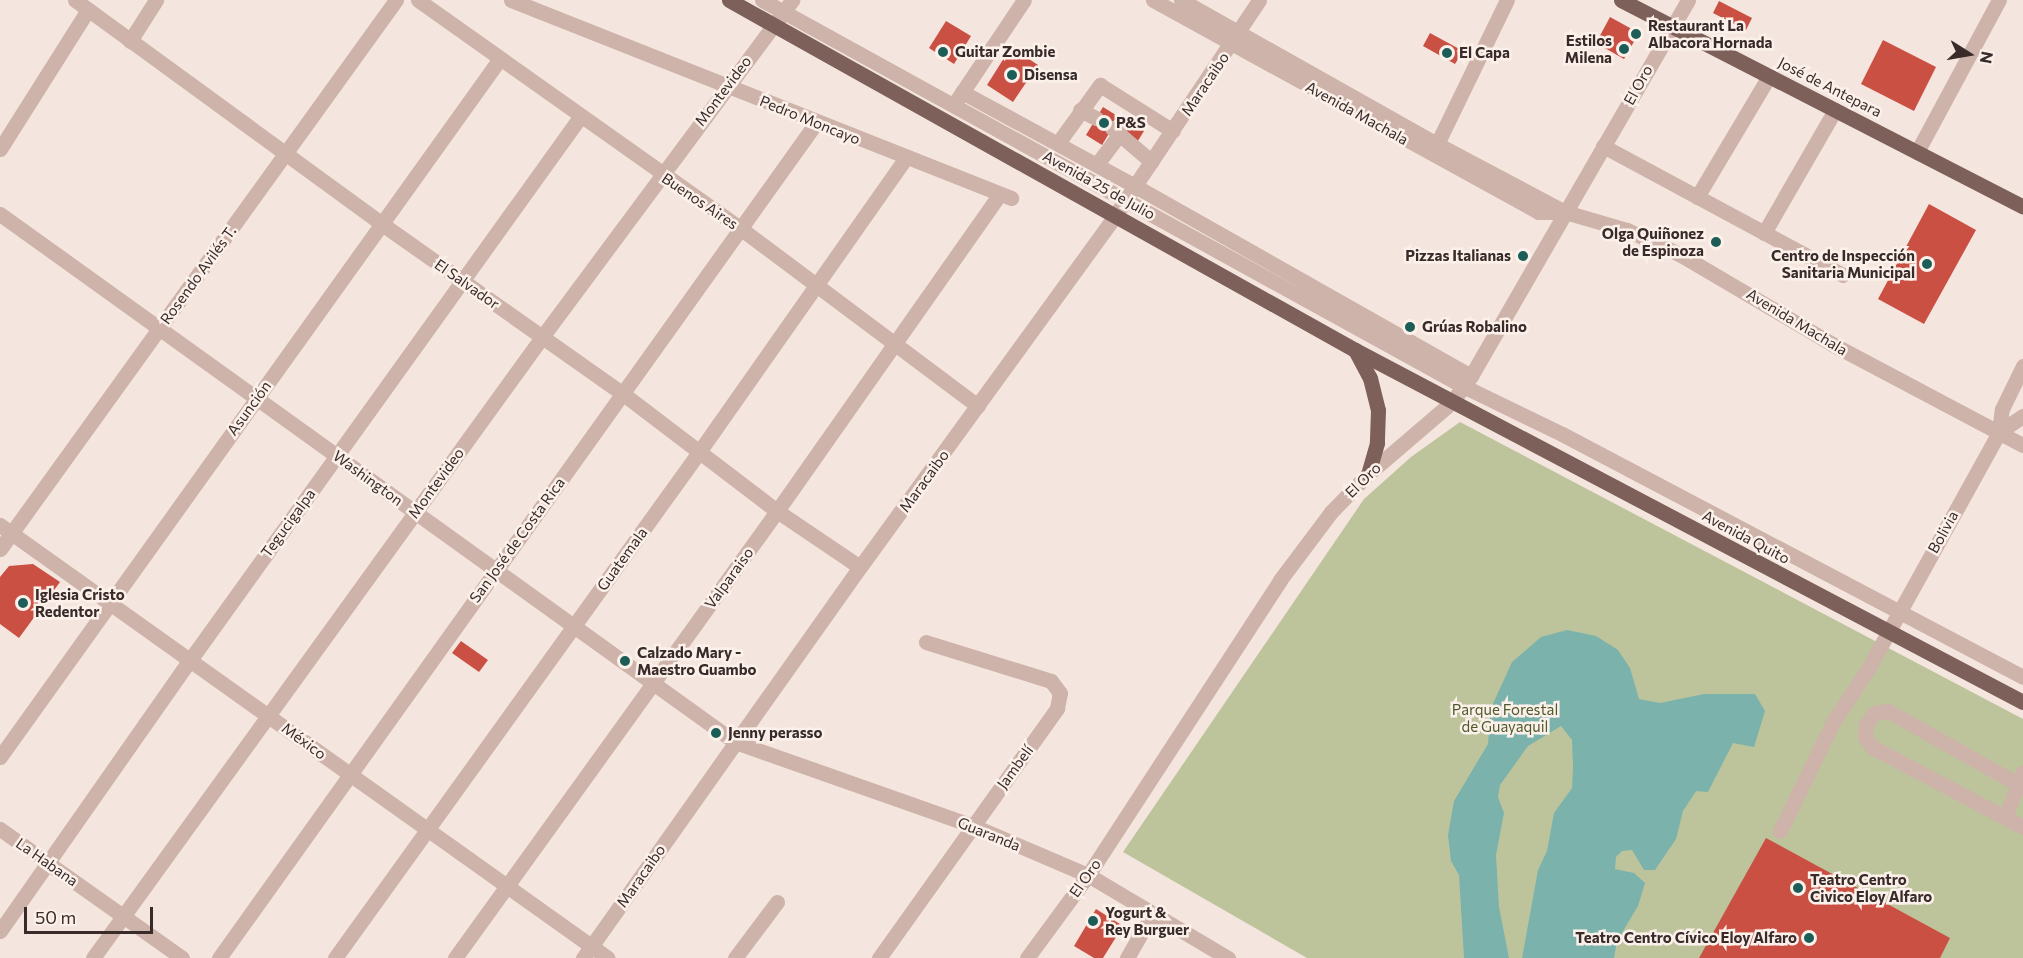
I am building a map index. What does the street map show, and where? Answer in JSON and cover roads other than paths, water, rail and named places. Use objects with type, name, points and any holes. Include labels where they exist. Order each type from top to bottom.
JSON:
[{"type":"main road","name":"Avenida 25 de Julio","points":[[729,0],[1452,402]]},
{"type":"main road","name":"José de Antepara","points":[[1621,0],[2023,207]]},
{"type":"main road","points":[[1355,350],[1370,378],[1378,410],[1377,443],[1368,474]]},
{"type":"main road","name":"Avenida Quito","points":[[1452,402],[2023,702]]},
{"type":"street","name":"El Salvador","points":[[75,0],[382,224],[622,393],[777,511],[860,567]]},
{"type":"street","points":[[130,41],[156,0]]},
{"type":"street","name":"Rosendo Avilés T.","points":[[0,549],[6,529],[159,328],[396,0]]},
{"type":"street","name":"Buenos Aires","points":[[418,0],[441,6],[499,60],[740,228],[978,406]]},
{"type":"street","name":"Pedro Moncayo","points":[[511,0],[816,123],[1005,196]]},
{"type":"street","name":"Avenida 25 de Julio","points":[[762,0],[788,6],[958,99],[1124,200],[1467,381]]},
{"type":"street","points":[[944,120],[1024,0]]},
{"type":"street","name":"Avenida Machala","points":[[1153,0],[1235,39],[1565,212],[1627,230],[1681,255],[1832,344],[2023,445]]},
{"type":"street","name":"Avenida Machala","points":[[1181,0],[1235,39],[1538,212],[1565,212]]},
{"type":"street","name":"Maracaibo","points":[[587,952],[860,567],[1116,214],[1259,0]]},
{"type":"street","points":[[1437,144],[1507,0]]},
{"type":"street","name":"El Oro","points":[[1027,958],[1088,875],[1280,580],[1331,512],[1368,474],[1452,402],[1467,381],[1688,0]]},
{"type":"street","points":[[1917,152],[1999,0]]},
{"type":"street","name":"Montevideo","points":[[93,958],[542,337],[726,86],[788,6]]},
{"type":"street","points":[[0,149],[88,9]]},
{"type":"street","name":"Asunción","points":[[0,758],[499,60]]},
{"type":"street","points":[[1697,197],[1769,76]]},
{"type":"street","points":[[1058,143],[1100,85],[1173,131]]},
{"type":"street","name":"Avenida 25 de Julio","points":[[958,99],[1058,143],[1097,164],[1467,381]]},
{"type":"street","points":[[1080,110],[1096,118]]},
{"type":"street","points":[[1764,233],[1835,110]]},
{"type":"street","name":"Tegucigalpa","points":[[0,931],[190,660],[580,117]]},
{"type":"street","name":"San José de Costa Rica","points":[[219,958],[816,123]]},
{"type":"street","points":[[1097,164],[1116,131],[1152,162]]},
{"type":"street","points":[[1603,146],[1843,275]]},
{"type":"street","name":"Guatemala","points":[[335,958],[699,452],[906,158]]},
{"type":"street","name":"Valparaiso","points":[[455,958],[895,345],[1005,196]]},
{"type":"street","name":"Washington","points":[[0,214],[735,742]]},
{"type":"street","name":"Bolivia","points":[[1780,831],[1832,724],[1888,632],[1999,432],[2002,409],[2023,366]]},
{"type":"street","name":"Avenida Quito","points":[[1467,381],[1562,434],[2023,677]]},
{"type":"street","name":"Bolivia","points":[[1999,432],[2023,416]]},
{"type":"street","name":"México","points":[[6,529],[506,886],[587,952],[608,958]]},
{"type":"street","name":"Jambelí","points":[[879,958],[1057,708],[1060,693],[1051,681],[926,642]]},
{"type":"street","points":[[2005,817],[2022,781],[1888,711],[1874,713],[1866,725],[1865,737],[1872,747],[2023,827]]},
{"type":"street","name":"Guaranda","points":[[735,742],[973,826],[1088,875],[1228,958]]},
{"type":"street","name":"La Habana","points":[[0,829],[182,958]]},
{"type":"street","points":[[735,958],[777,902]]},
{"type":"street","points":[[1127,958],[1152,914]]},
{"type":"water","points":[[1567,630],[1596,636],[1618,650],[1630,668],[1639,699],[1660,703],[1704,694],[1755,694],[1765,711],[1754,747],[1733,743],[1708,792],[1696,791],[1683,811],[1676,839],[1655,870],[1644,870],[1632,850],[1622,851],[1616,857],[1615,869],[1634,873],[1645,883],[1638,906],[1617,941],[1614,958],[1522,958],[1538,870],[1547,851],[1554,813],[1572,788],[1573,766],[1572,740],[1561,726],[1528,746],[1500,785],[1498,797],[1504,813],[1496,855],[1499,907],[1509,958],[1464,958],[1459,875],[1451,861],[1448,835],[1454,801],[1488,744],[1491,708],[1512,662],[1541,637]]},
{"type":"place","name":"Restaurant La Albacora Hornada","points":[[1636,34]]},
{"type":"place","name":"Estilos Milena","points":[[1624,49]]},
{"type":"place","name":"Guitar Zombie","points":[[943,52]]},
{"type":"place","name":"El Capa","points":[[1447,53]]},
{"type":"place","name":"Disensa","points":[[1012,75]]},
{"type":"place","name":"P&S","points":[[1104,123]]},
{"type":"place","name":"Olga Quiñonez de Espinoza","points":[[1716,242]]},
{"type":"place","name":"Pizzas Italianas","points":[[1523,256]]},
{"type":"place","name":"Centro de Inspección Sanitaria Municipal","points":[[1927,264]]},
{"type":"place","name":"Grúas Robalino","points":[[1410,327]]},
{"type":"place","name":"Iglesia Cristo Redentor","points":[[23,603]]},
{"type":"place","name":"Calzado Mary - Maestro Guambo","points":[[625,661]]},
{"type":"place","name":"Jenny perasso","points":[[716,733]]},
{"type":"place","name":"Teatro Centro Civico Eloy Alfaro","points":[[1798,888]]},
{"type":"place","name":"Yogurt & Rey Burguer","points":[[1093,921]]},
{"type":"place","name":"Teatro Centro Cívico Eloy Alfaro","points":[[1809,938]]},
{"type":"park label","name":"Parque Forestal de Guayaquil","points":[[1505,718]]}]
